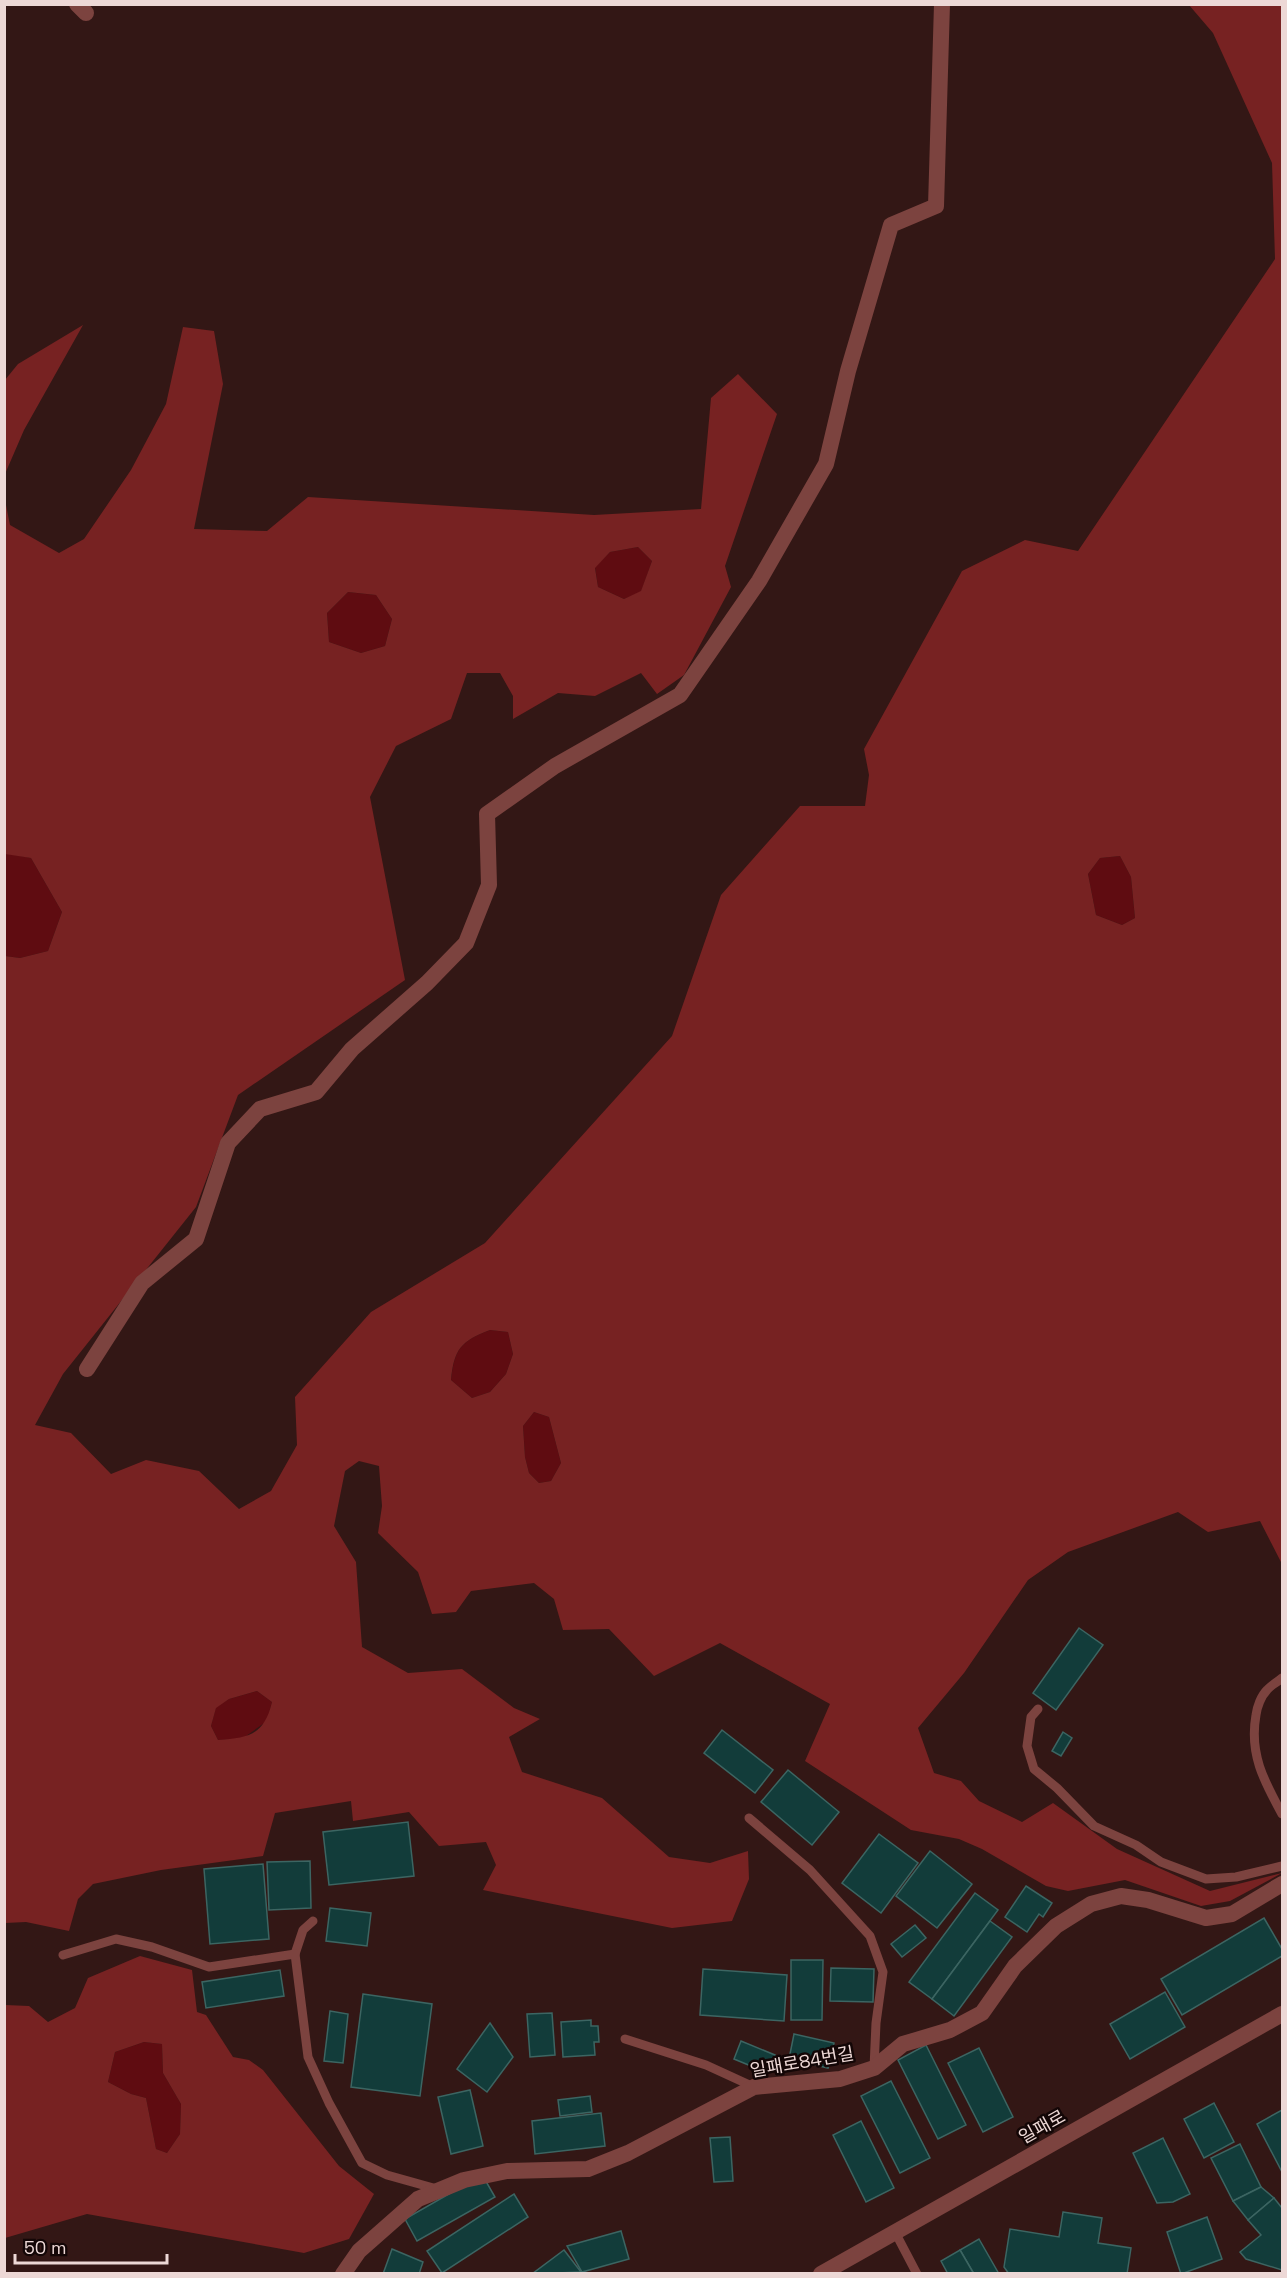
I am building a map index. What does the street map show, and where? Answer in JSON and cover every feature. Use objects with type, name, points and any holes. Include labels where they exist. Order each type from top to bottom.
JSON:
[{"type":"street","points":[[87,1369],[142,1283],[196,1239],[228,1143],[260,1109],[316,1092],[352,1049],[427,983],[466,943],[489,885],[487,814],[555,766],[680,695],[759,580],[826,464],[848,371],[891,225],[936,206],[942,4]]},
{"type":"street","name":"일패로84번길","points":[[343,2274],[359,2251],[418,2199],[464,2180],[507,2171],[588,2169],[628,2153],[754,2087],[840,2079],[874,2068],[903,2044],[950,2030],[982,2013],[1015,1966],[1056,1926],[1092,1904],[1121,1896],[1148,1900],[1206,1918],[1232,1914],[1282,1884]]},
{"type":"street","name":"일패로","points":[[820,2274],[1282,2014]]},
{"type":"lane","points":[[1282,1678],[1266,1690],[1257,1708],[1254,1724],[1254,1754],[1266,1785],[1282,1814]]},
{"type":"lane","points":[[1038,1709],[1031,1717],[1027,1746],[1034,1769],[1057,1788],[1094,1827],[1136,1845],[1161,1862],[1206,1880],[1236,1877],[1282,1866]]},
{"type":"lane","points":[[748,1818],[810,1870],[870,1935],[883,1972],[876,2023],[874,2068]]},
{"type":"lane","points":[[313,1921],[303,1930],[295,1954],[308,2057],[329,2103],[362,2163],[387,2175],[439,2190]]},
{"type":"lane","points":[[63,1955],[116,1939],[152,1947],[209,1967],[295,1954]]},
{"type":"lane","points":[[625,2038],[706,2065],[754,2087]]},
{"type":"lane","points":[[895,2232],[917,2274]]},
{"type":"shaded area","points":[[1189,5],[1282,5],[1282,1564],[1260,1521],[1208,1532],[1178,1512],[1068,1552],[1028,1580],[964,1673],[918,1728],[934,1773],[961,1781],[979,1801],[1022,1822],[1053,1803],[1117,1849],[1210,1891],[1282,1873],[1230,1901],[1201,1906],[1125,1880],[1068,1891],[1046,1886],[982,1849],[959,1839],[911,1830],[805,1761],[830,1704],[720,1643],[654,1676],[609,1629],[563,1630],[554,1599],[534,1583],[471,1591],[456,1612],[432,1614],[418,1572],[378,1533],[382,1506],[379,1466],[359,1461],[345,1471],[334,1526],[356,1562],[362,1647],[408,1673],[462,1669],[514,1708],[540,1719],[509,1737],[522,1772],[602,1798],[669,1857],[710,1863],[748,1851],[749,1879],[732,1921],[672,1928],[483,1890],[496,1865],[486,1842],[439,1846],[409,1812],[353,1821],[351,1801],[275,1813],[263,1856],[161,1870],[93,1884],[78,1899],[69,1931],[26,1922],[5,1923],[5,956],[20,958],[48,951],[62,912],[31,858],[5,854],[4,495],[10,525],[59,553],[84,539],[131,470],[166,404],[183,327],[214,331],[223,384],[194,529],[267,531],[308,497],[594,515],[701,509],[711,398],[738,374],[777,414],[725,566],[731,587],[684,675],[657,694],[641,673],[595,696],[558,693],[513,719],[513,696],[500,673],[467,673],[451,719],[396,746],[370,797],[405,980],[238,1095],[196,1207],[63,1374],[35,1425],[71,1433],[111,1474],[146,1460],[199,1471],[239,1509],[271,1491],[297,1445],[295,1397],[371,1312],[485,1243],[672,1036],[721,895],[800,806],[865,806],[869,775],[864,749],[962,571],[1025,540],[1078,551],[1275,259],[1272,163],[1213,33]],"holes":[[[638,547],[652,561],[641,591],[624,599],[598,587],[595,568],[610,552]],[[348,592],[376,595],[392,619],[385,646],[361,653],[329,642],[327,613]],[[1120,856],[1131,877],[1135,918],[1122,925],[1096,915],[1088,874],[1100,858]],[[490,1330],[508,1332],[513,1354],[506,1374],[490,1392],[472,1398],[451,1380],[457,1353],[472,1338]],[[534,1412],[549,1417],[561,1463],[551,1481],[539,1483],[529,1473],[525,1457],[523,1426]],[[257,1691],[272,1702],[265,1722],[260,1728],[247,1736],[229,1739],[218,1740],[211,1726],[216,1708],[229,1699]]]},
{"type":"shaded area","points":[[83,325],[24,430],[5,474],[5,380],[18,364]]},
{"type":"shaded area","points":[[638,547],[652,561],[641,592],[624,599],[598,587],[595,567],[610,552]]},
{"type":"shaded area","points":[[348,592],[376,595],[392,619],[385,646],[361,653],[329,642],[327,613]]},
{"type":"shaded area","points":[[5,853],[31,858],[62,912],[48,951],[20,958],[5,956]]},
{"type":"shaded area","points":[[1120,856],[1131,877],[1135,918],[1122,925],[1096,915],[1088,874],[1100,858]]},
{"type":"shaded area","points":[[490,1330],[508,1332],[513,1354],[506,1374],[490,1392],[472,1398],[451,1380],[454,1361],[466,1342]]},
{"type":"shaded area","points":[[534,1412],[549,1417],[561,1463],[551,1481],[539,1483],[529,1473],[525,1457],[523,1426]]},
{"type":"shaded area","points":[[257,1691],[272,1702],[267,1721],[242,1739],[218,1740],[211,1726],[216,1707],[229,1699]]},
{"type":"shaded area","points":[[140,1956],[192,1970],[197,2012],[206,2015],[233,2057],[249,2060],[263,2070],[339,2166],[374,2194],[349,2239],[304,2253],[87,2214],[5,2238],[5,2005],[29,2006],[48,2022],[75,2008],[88,1978]],"holes":[[[144,2042],[162,2044],[163,2073],[181,2104],[180,2134],[167,2153],[156,2149],[146,2098],[131,2094],[108,2082],[115,2052]]]},
{"type":"shaded area","points":[[144,2042],[162,2044],[163,2073],[181,2104],[180,2134],[167,2153],[156,2149],[146,2098],[131,2094],[108,2082],[115,2052]]},
{"type":"building","points":[[1079,1628],[1103,1645],[1056,1710],[1033,1693]]},
{"type":"building","points":[[722,1730],[773,1770],[755,1793],[704,1753]]},
{"type":"building","points":[[1063,1732],[1072,1738],[1061,1756],[1052,1751]]},
{"type":"building","points":[[788,1770],[839,1812],[812,1845],[761,1802]]},
{"type":"building","points":[[408,1822],[414,1876],[329,1885],[323,1832]]},
{"type":"building","points":[[879,1834],[918,1863],[881,1913],[842,1883]]},
{"type":"building","points":[[930,1851],[972,1884],[937,1928],[896,1896]]},
{"type":"building","points":[[310,1861],[311,1908],[269,1910],[267,1862]]},
{"type":"building","points":[[263,1864],[269,1939],[210,1944],[204,1869]]},
{"type":"building","points":[[1026,1886],[1052,1903],[1043,1917],[1039,1914],[1027,1932],[1005,1917]]},
{"type":"building","points":[[975,1893],[998,1910],[932,1999],[909,1982]]},
{"type":"building","points":[[330,1908],[371,1913],[367,1946],[326,1941]]},
{"type":"building","points":[[1264,1918],[1282,1949],[1282,1956],[1182,2015],[1161,1979]]},
{"type":"building","points":[[990,1921],[1012,1937],[954,2016],[932,1999]]},
{"type":"building","points":[[915,1925],[926,1938],[902,1957],[891,1944]]},
{"type":"building","points":[[791,1960],[823,1960],[822,2020],[791,2020]]},
{"type":"building","points":[[831,1968],[874,1969],[873,2002],[830,2001]]},
{"type":"building","points":[[703,1969],[787,1975],[784,2021],[700,2015]]},
{"type":"building","points":[[280,1970],[284,1996],[206,2008],[202,1982]]},
{"type":"building","points":[[1165,1992],[1185,2027],[1130,2059],[1110,2024]]},
{"type":"building","points":[[363,1994],[432,2004],[420,2096],[351,2087]]},
{"type":"building","points":[[330,2011],[348,2014],[343,2063],[324,2061]]},
{"type":"building","points":[[552,2013],[555,2055],[530,2057],[527,2014]]},
{"type":"building","points":[[591,2020],[591,2026],[598,2026],[599,2042],[594,2042],[595,2055],[563,2057],[561,2022]]},
{"type":"building","points":[[490,2023],[513,2057],[487,2092],[457,2069]]},
{"type":"building","points":[[794,2034],[834,2043],[828,2068],[789,2059]]},
{"type":"building","points":[[741,2041],[775,2055],[768,2073],[734,2059]]},
{"type":"building","points":[[926,2045],[966,2125],[938,2139],[898,2060]]},
{"type":"building","points":[[979,2048],[1013,2117],[983,2132],[948,2063]]},
{"type":"building","points":[[891,2081],[930,2158],[900,2173],[861,2096]]},
{"type":"building","points":[[470,2090],[483,2146],[451,2154],[438,2097]]},
{"type":"building","points":[[590,2096],[592,2112],[560,2116],[558,2100]]},
{"type":"building","points":[[1214,2103],[1234,2142],[1204,2158],[1184,2119]]},
{"type":"building","points":[[1282,2110],[1282,2172],[1257,2124]]},
{"type":"building","points":[[601,2113],[605,2146],[535,2154],[532,2121]]},
{"type":"building","points":[[861,2121],[894,2188],[866,2202],[833,2135]]},
{"type":"building","points":[[730,2137],[733,2181],[714,2182],[710,2138]]},
{"type":"building","points":[[1163,2138],[1190,2194],[1173,2202],[1157,2203],[1133,2153]]},
{"type":"building","points":[[1240,2144],[1261,2187],[1233,2201],[1211,2158]]},
{"type":"building","points":[[484,2178],[495,2197],[417,2241],[405,2219],[468,2183]]},
{"type":"building","points":[[1261,2187],[1274,2198],[1248,2220],[1233,2201]]},
{"type":"building","points":[[514,2194],[528,2217],[442,2273],[427,2251]]},
{"type":"building","points":[[1274,2198],[1282,2208],[1282,2270],[1246,2259],[1240,2252],[1261,2235],[1248,2220]]},
{"type":"building","points":[[1063,2212],[1102,2218],[1098,2243],[1131,2248],[1127,2274],[1009,2274],[1004,2267],[1010,2229],[1059,2237]]},
{"type":"building","points":[[1207,2217],[1222,2259],[1181,2274],[1167,2232]]},
{"type":"building","points":[[621,2231],[629,2259],[582,2272],[567,2246]]},
{"type":"building","points":[[979,2239],[999,2274],[974,2274],[960,2250]]},
{"type":"building","points":[[392,2249],[423,2262],[419,2274],[383,2274]]},
{"type":"building","points":[[564,2250],[581,2272],[532,2274]]},
{"type":"building","points":[[960,2250],[974,2274],[948,2274],[941,2261]]}]
